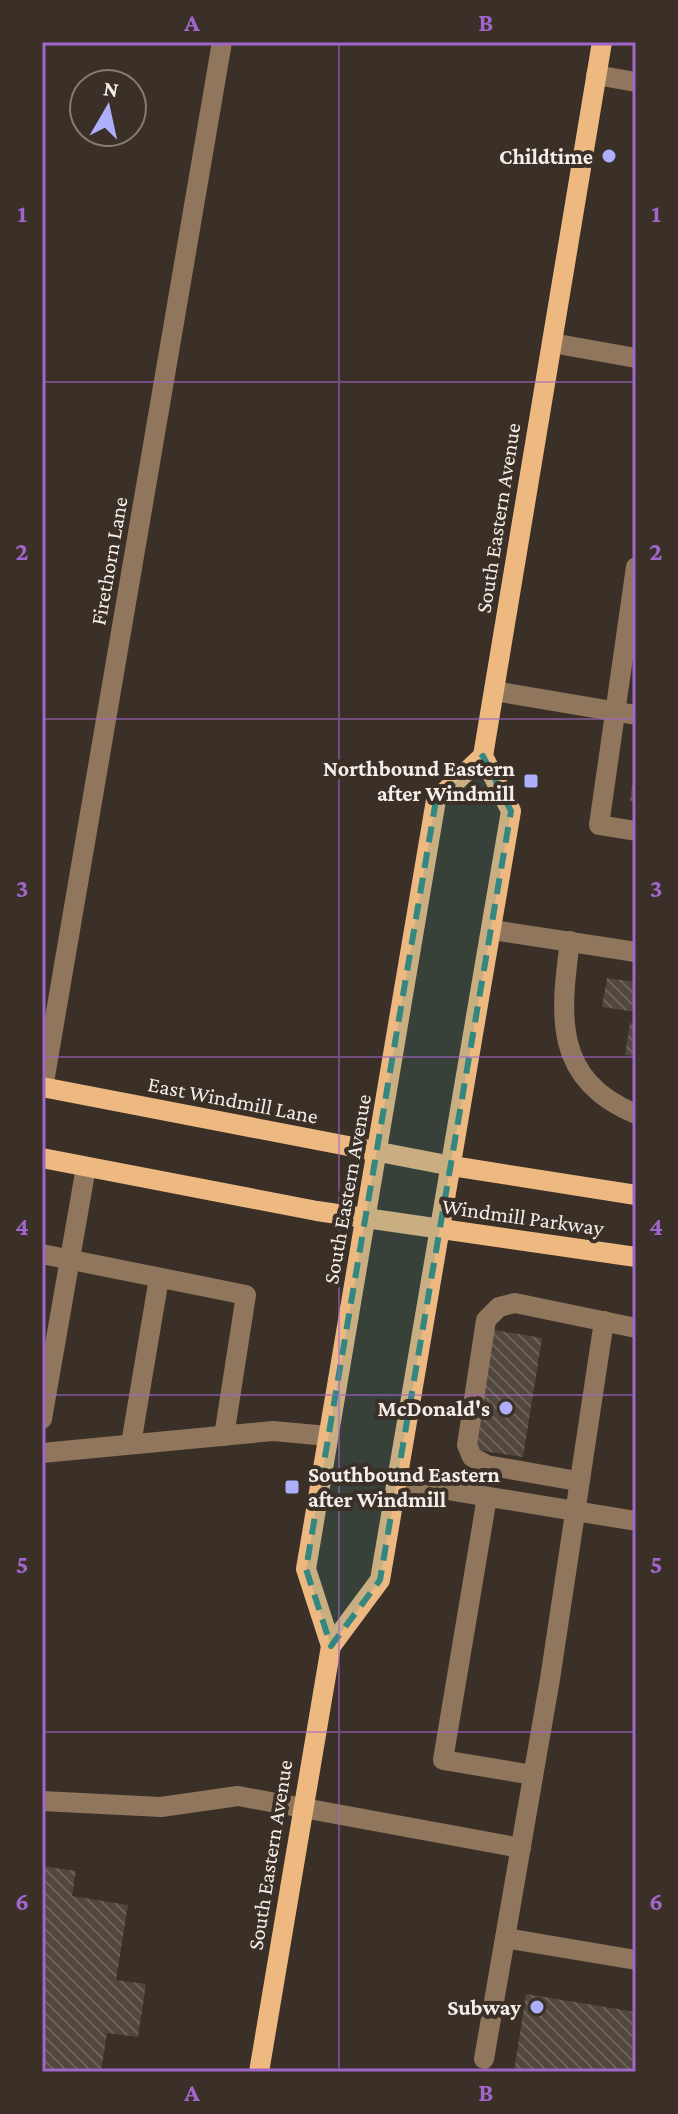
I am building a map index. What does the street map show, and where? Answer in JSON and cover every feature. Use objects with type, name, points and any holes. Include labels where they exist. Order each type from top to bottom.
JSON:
[{"type":"main road","name":"South Eastern Avenue","points":[[259,2072],[301,1807],[331,1646],[380,1580],[493,930],[511,811],[483,756],[602,42]]},
{"type":"main road","name":"South Eastern Avenue","points":[[331,1646],[306,1569],[436,800],[483,756]]},
{"type":"main road","name":"East Windmill Lane","points":[[42,1088],[415,1159]]},
{"type":"main road","points":[[42,1158],[367,1219]]},
{"type":"main road","name":"Windmill Parkway","points":[[415,1159],[636,1195]]},
{"type":"main road","name":"Windmill Parkway","points":[[367,1219],[636,1257]]},
{"type":"street","name":"Firethorn Lane","points":[[42,1088],[222,42]]},
{"type":"street","points":[[596,75],[636,82]]},
{"type":"street","points":[[552,343],[636,358]]},
{"type":"street","points":[[636,567],[626,714],[599,825],[636,831]]},
{"type":"street","points":[[494,691],[626,714]]},
{"type":"street","points":[[493,930],[636,952]]},
{"type":"street","points":[[570,941],[561,1007],[564,1036],[577,1065],[595,1088],[620,1108],[636,1114]]},
{"type":"street","points":[[42,1419],[86,1167]]},
{"type":"street","points":[[42,1254],[246,1295],[224,1436]]},
{"type":"street","points":[[131,1444],[159,1278]]},
{"type":"street","points":[[577,1481],[487,1465],[472,1457],[467,1445],[486,1320],[499,1307],[515,1303],[636,1328]]},
{"type":"street","points":[[484,2059],[533,1775],[604,1321]]},
{"type":"street","points":[[42,1453],[273,1431],[328,1436]]},
{"type":"street","points":[[399,1482],[635,1518]]},
{"type":"street","points":[[487,1497],[443,1760],[533,1775]]},
{"type":"street","points":[[42,1801],[161,1807],[238,1796],[521,1848]]},
{"type":"street","points":[[505,1938],[636,1960]]},
{"type":"highlighted area","points":[[483,756],[511,811],[380,1580],[331,1646],[306,1569],[436,800]]},
{"type":"building","points":[[636,772],[636,802],[630,801]]},
{"type":"building","points":[[607,978],[636,982],[636,1012],[602,1007]]},
{"type":"building","points":[[630,1023],[636,1024],[636,1056],[625,1055]]},
{"type":"building","points":[[488,1329],[542,1338],[523,1457],[469,1449]]},
{"type":"building","points":[[42,1866],[76,1871],[72,1896],[128,1905],[116,1980],[146,1984],[138,2037],[107,2033],[101,2072],[42,2072]]},
{"type":"building","points":[[526,1994],[636,2012],[636,2072],[514,2072]]},
{"type":"place","name":"Childtime","points":[[609,156]]},
{"type":"place","name":"Northbound Eastern after Windmill","points":[[531,781]]},
{"type":"place","name":"McDonald's","points":[[506,1408]]},
{"type":"place","name":"Southbound Eastern after Windmill","points":[[292,1487]]},
{"type":"place","name":"Subway","points":[[537,2007]]}]
